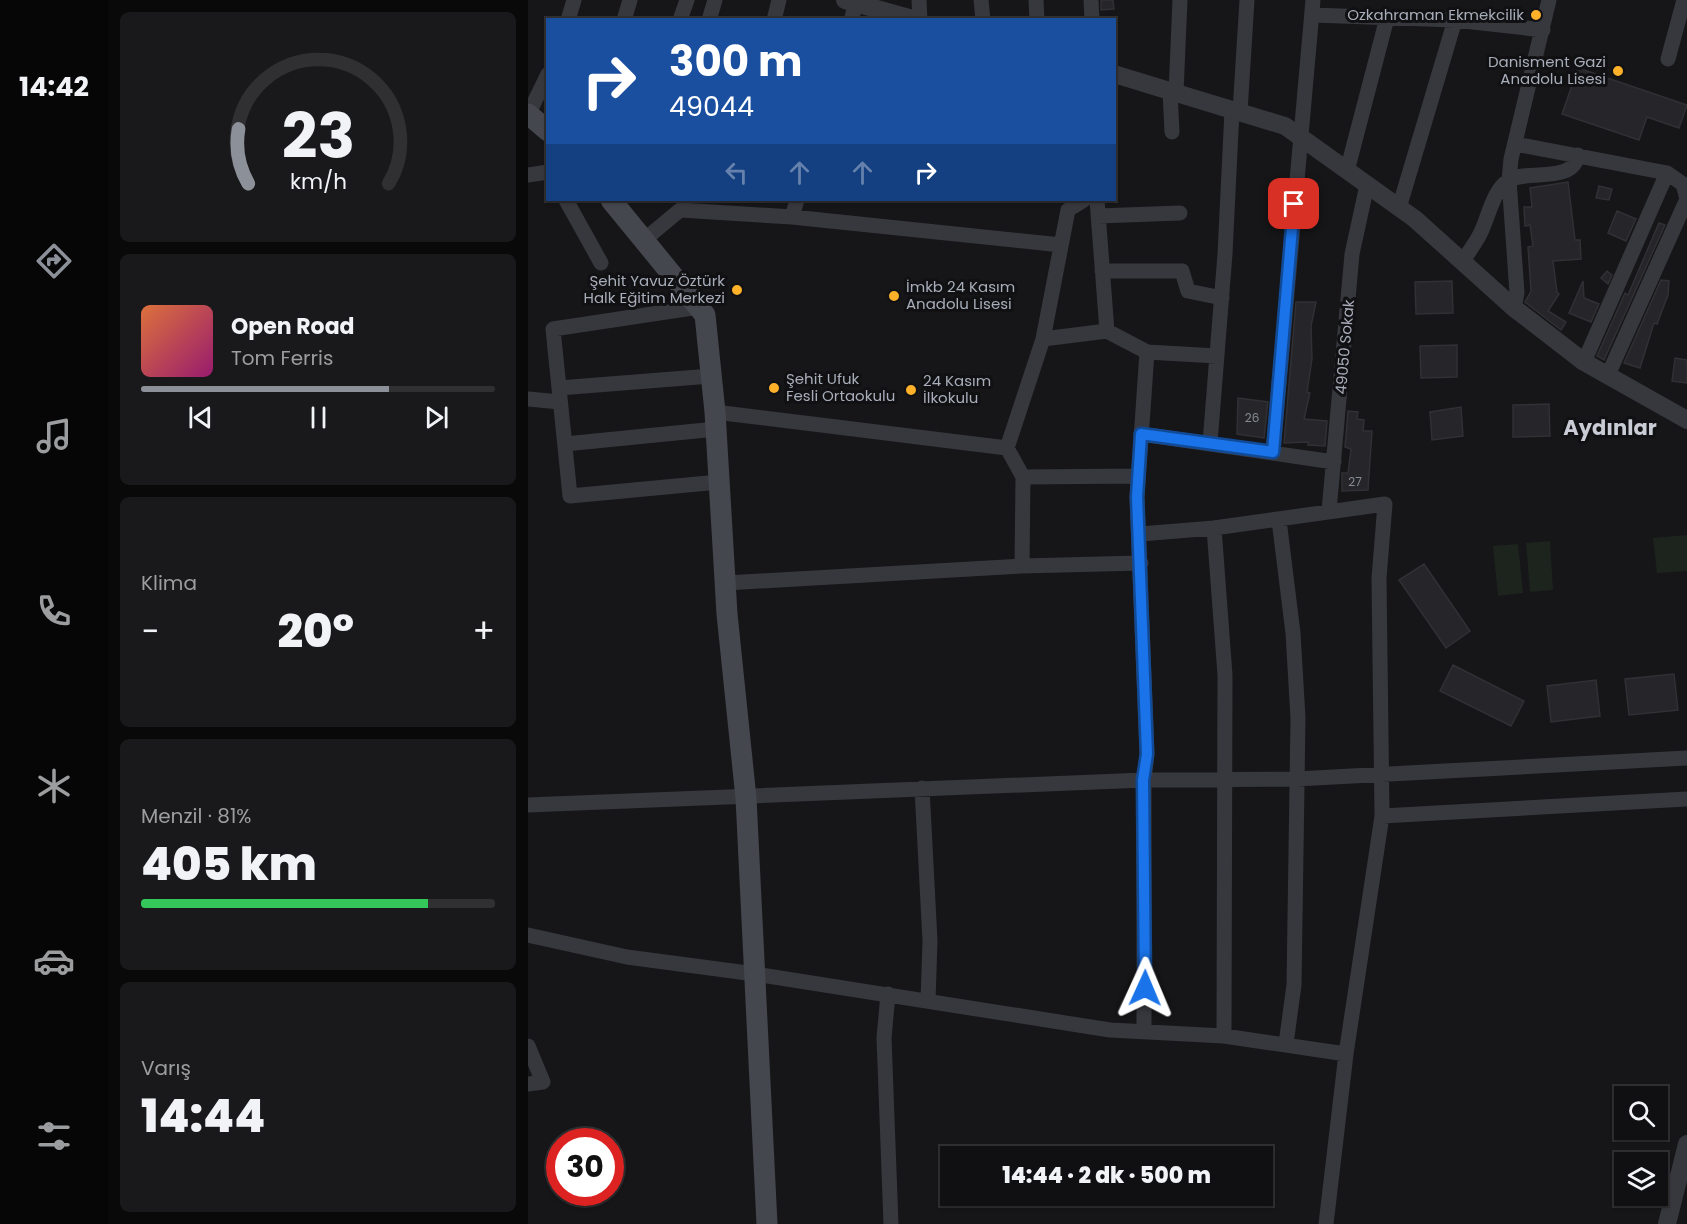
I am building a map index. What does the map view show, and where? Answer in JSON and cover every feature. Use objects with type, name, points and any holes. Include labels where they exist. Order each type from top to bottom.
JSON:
[{"type":"main road","points":[[528,114],[546,129]]},
{"type":"main road","points":[[612,201],[705,315],[716,420],[726,583],[746,798],[767,1224]]},
{"type":"street","points":[[569,18],[574,0]]},
{"type":"street","points":[[625,18],[630,0]]},
{"type":"street","points":[[681,18],[687,0]]},
{"type":"street","points":[[710,18],[715,0]]},
{"type":"street","points":[[774,18],[779,0]]},
{"type":"street","points":[[918,18],[919,0]]},
{"type":"street","points":[[981,0],[983,18]]},
{"type":"street","points":[[1036,0],[1037,18]]},
{"type":"street","points":[[1091,0],[1092,18]]},
{"type":"street","points":[[1172,132],[1180,0]]},
{"type":"street","points":[[1210,443],[1247,0]]},
{"type":"street","points":[[1514,308],[1517,293],[1509,180],[1515,144],[1549,0]]},
{"type":"street","points":[[1668,59],[1684,0]]},
{"type":"street","points":[[851,8],[907,18]]},
{"type":"street","points":[[1273,452],[1313,8],[1387,18],[1455,20],[1543,30]]},
{"type":"street","points":[[1347,171],[1387,18]]},
{"type":"street","points":[[1399,208],[1455,20]]},
{"type":"street","points":[[1116,75],[1285,126],[1399,208],[1514,308],[1584,362],[1687,420]]},
{"type":"street","points":[[528,114],[546,78]]},
{"type":"street","points":[[1515,144],[1667,173],[1683,184],[1687,199],[1608,375]]},
{"type":"street","points":[[1462,262],[1479,236],[1500,189],[1509,180],[1565,171],[1575,165],[1578,155]]},
{"type":"street","points":[[528,175],[546,172]]},
{"type":"street","points":[[1584,362],[1667,173]]},
{"type":"street","name":"49050 Sokak","points":[[1329,511],[1352,254],[1367,185]]},
{"type":"street","points":[[567,201],[601,263]]},
{"type":"street","points":[[792,217],[797,201]]},
{"type":"street","points":[[1022,566],[1023,477],[1007,448],[1043,339],[1068,210],[1082,201]]},
{"type":"street","points":[[1097,201],[1107,331]]},
{"type":"street","points":[[644,240],[679,205],[730,206],[792,217],[1061,245]]},
{"type":"street","points":[[1098,216],[1180,213]]},
{"type":"street","points":[[1102,271],[1182,271],[1188,291],[1222,298]]},
{"type":"street","points":[[699,307],[553,329],[570,496],[719,482]]},
{"type":"street","points":[[1043,339],[1107,331],[1147,352],[1217,356]]},
{"type":"street","points":[[1144,1032],[1143,780],[1147,754],[1138,476],[1147,352]]},
{"type":"street","points":[[528,399],[711,376]]},
{"type":"street","points":[[565,444],[716,420],[1007,448]]},
{"type":"street","points":[[1141,434],[1334,462]]},
{"type":"street","points":[[1023,477],[1138,476]]},
{"type":"street","points":[[1140,534],[1214,528],[1384,504],[1379,578],[1382,816],[1346,1054],[1326,1224]]},
{"type":"street","points":[[1279,520],[1296,675],[1294,985],[1286,1044]]},
{"type":"street","points":[[1214,528],[1222,621],[1226,780],[1224,1036]]},
{"type":"street","points":[[726,583],[1022,566],[1141,562]]},
{"type":"street","points":[[528,805],[746,798],[922,788],[1143,780],[1296,779],[1687,758]]},
{"type":"street","points":[[922,788],[930,941],[928,1001]]},
{"type":"street","points":[[1382,816],[1687,799]]},
{"type":"street","points":[[528,935],[627,957],[755,974],[1110,1029],[1224,1036],[1346,1054]]},
{"type":"street","points":[[888,994],[884,1038],[891,1224]]},
{"type":"street","points":[[528,1046],[543,1082],[528,1084]]},
{"type":"street","points":[[1667,1224],[1687,1144]]},
{"type":"shaded area","points":[[1687,535],[1687,571],[1657,573],[1653,538]]},
{"type":"shaded area","points":[[1550,541],[1553,590],[1530,592],[1526,543]]},
{"type":"shaded area","points":[[1518,544],[1523,593],[1498,596],[1493,546]]},
{"type":"building","points":[[1101,0],[1113,0],[1114,9],[1101,10]]},
{"type":"building","points":[[1578,68],[1687,105],[1679,128],[1647,117],[1639,140],[1562,114]]},
{"type":"building","points":[[1568,182],[1575,240],[1580,240],[1581,259],[1553,261],[1559,294],[1548,311],[1566,322],[1561,330],[1525,302],[1531,291],[1528,247],[1533,246],[1530,225],[1525,226],[1524,207],[1532,207],[1530,188]]},
{"type":"building","points":[[1599,186],[1612,189],[1609,200],[1596,198]]},
{"type":"building","points":[[1617,211],[1636,219],[1626,241],[1608,233]]},
{"type":"building","points":[[1659,223],[1665,225],[1604,360],[1597,356],[1625,293],[1628,295]]},
{"type":"building","points":[[1607,271],[1612,275],[1608,284],[1601,278]]},
{"type":"building","points":[[1661,280],[1669,281],[1668,295],[1657,324],[1654,323],[1640,368],[1624,363]]},
{"type":"building","points":[[1452,281],[1453,313],[1416,314],[1415,282]]},
{"type":"building","points":[[1583,281],[1584,298],[1599,304],[1591,322],[1569,313]]},
{"type":"building","points":[[1296,302],[1316,302],[1311,326],[1312,359],[1307,392],[1310,393],[1304,419],[1327,421],[1325,446],[1308,445],[1308,442],[1284,443]]},
{"type":"building","points":[[1457,345],[1457,377],[1421,378],[1420,346]]},
{"type":"building","points":[[1675,358],[1687,360],[1687,383],[1672,381]]},
{"type":"building","points":[[1238,398],[1268,402],[1264,438],[1237,434]]},
{"type":"building","points":[[1549,404],[1550,436],[1513,437],[1513,405]]},
{"type":"building","points":[[1461,407],[1463,436],[1432,440],[1430,412]]},
{"type":"building","points":[[1348,411],[1358,412],[1357,419],[1364,420],[1363,431],[1372,431],[1368,490],[1342,491],[1342,473],[1348,473],[1351,449],[1345,447]]},
{"type":"building","points":[[1424,564],[1470,631],[1446,648],[1399,580]]},
{"type":"building","points":[[1453,665],[1524,701],[1511,726],[1440,691]]},
{"type":"building","points":[[1674,674],[1678,710],[1629,715],[1625,679]]},
{"type":"building","points":[[1596,680],[1600,716],[1551,722],[1547,686]]},
{"type":"place","name":"Ozkahraman Ekmekcilik","points":[[1536,15]]},
{"type":"place","name":"Danisment Gazi Anadolu Lisesi","points":[[1618,71]]},
{"type":"place","name":"Şehit Yavuz Öztürk Halk Eğitim Merkezi","points":[[737,290]]},
{"type":"place","name":"İmkb 24 Kasım Anadolu Lisesi","points":[[894,296]]},
{"type":"place","name":"Şehit Ufuk Fesli Ortaokulu","points":[[774,388]]},
{"type":"place","name":"24 Kasım İlkokulu","points":[[911,390]]},
{"type":"district","name":"Aydınlar","points":[[1610,428]]},
{"type":"route","points":[[1145,988],[1143,780],[1147,754],[1137,497],[1141,434],[1273,452],[1294,204]]}]
